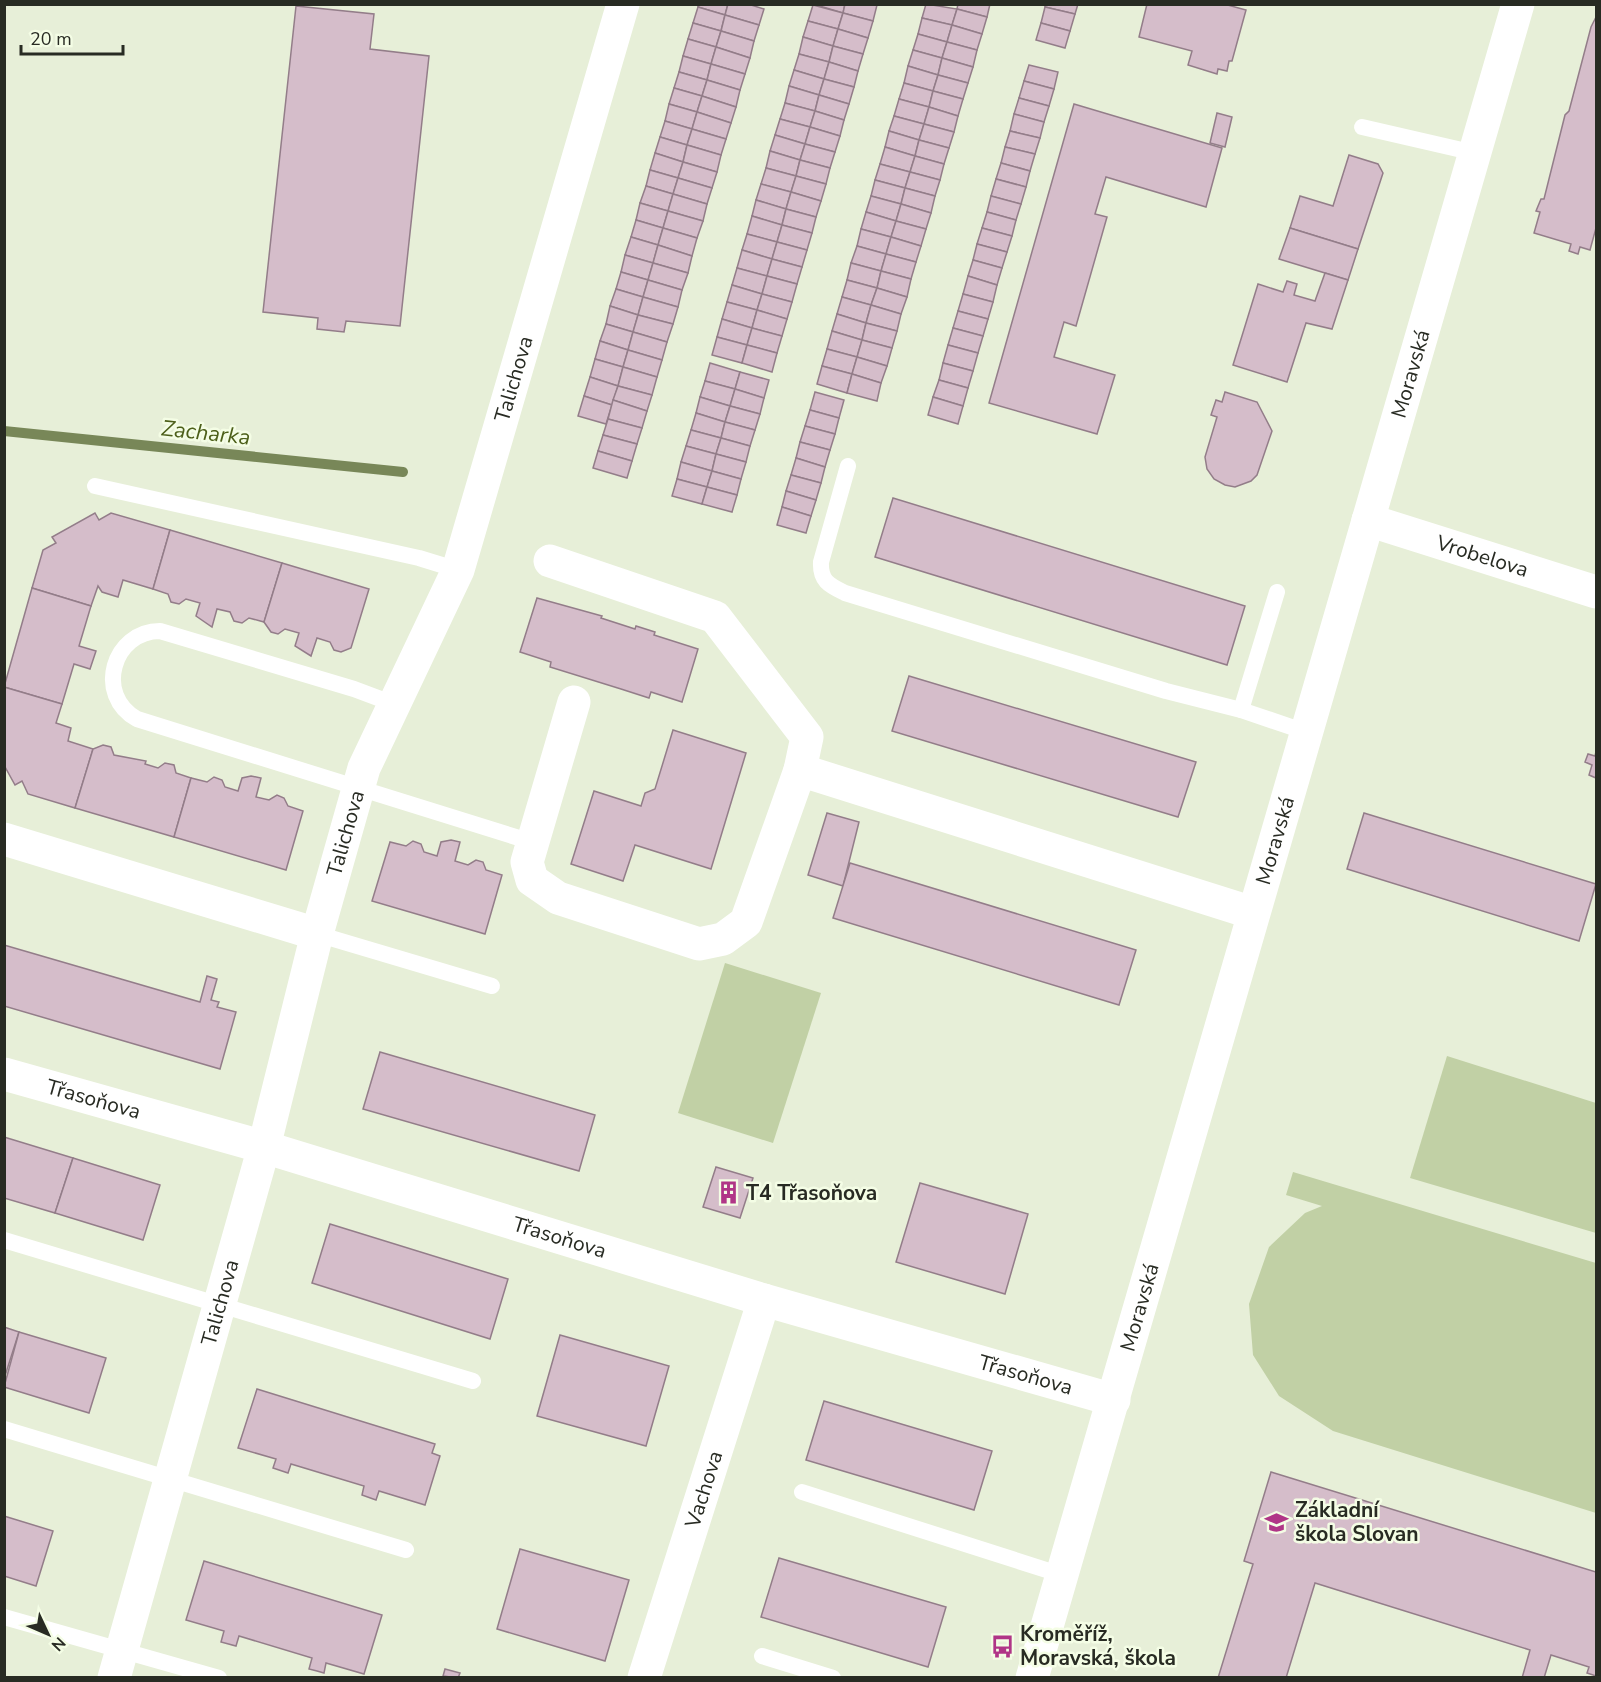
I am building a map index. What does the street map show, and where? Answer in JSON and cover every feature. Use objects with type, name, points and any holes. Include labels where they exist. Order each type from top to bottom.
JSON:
[{"type":"street","name":"Talichova","points":[[118,1663],[264,1147],[317,934],[358,787],[364,768],[458,570],[623,4]]},
{"type":"street","name":"Moravská","points":[[1032,1677],[1518,4]]},
{"type":"street","name":"Vrobelova","points":[[1368,520],[1596,592]]},
{"type":"street","points":[[550,561],[715,617],[807,737],[800,770],[746,922],[723,939],[699,944],[558,898],[532,880],[527,862],[574,702]]},
{"type":"street","points":[[800,770],[1253,913]]},
{"type":"street","points":[[4,839],[317,934]]},
{"type":"street","name":"Třasoňova","points":[[4,1074],[264,1147],[764,1300],[1114,1400]]},
{"type":"street","name":"Vachova","points":[[644,1677],[764,1300]]},
{"type":"lane","points":[[1362,127],[1475,153]]},
{"type":"lane","points":[[848,466],[821,562],[820,575],[827,585],[845,593],[969,632],[1241,710],[1306,732]]},
{"type":"lane","points":[[95,486],[420,558],[458,570]]},
{"type":"lane","points":[[1241,710],[1277,592]]},
{"type":"lane","points":[[394,704],[354,689],[160,631],[148,631],[137,635],[118,657],[112,688],[117,702],[126,713],[137,719],[532,842]]},
{"type":"lane","points":[[317,934],[492,986]]},
{"type":"lane","points":[[4,1240],[473,1381]]},
{"type":"lane","points":[[4,1429],[406,1550]]},
{"type":"lane","points":[[802,1492],[1062,1575]]},
{"type":"lane","points":[[4,1617],[118,1663],[219,1677]]},
{"type":"lane","points":[[762,1656],[833,1677]]},
{"type":"green space","points":[[725,963],[821,993],[773,1143],[678,1113]]},
{"type":"green space","points":[[1447,1056],[1596,1103],[1596,1233],[1410,1178]]},
{"type":"green space","points":[[1293,1172],[1596,1263],[1596,1513],[1333,1431],[1279,1396],[1253,1355],[1249,1304],[1269,1247],[1305,1213],[1322,1206],[1286,1195]]},
{"type":"building","points":[[699,4],[728,4],[725,15],[698,7]]},
{"type":"building","points":[[728,4],[748,4],[764,9],[759,25],[725,15]]},
{"type":"building","points":[[813,4],[845,4],[843,13]]},
{"type":"building","points":[[845,4],[877,5],[873,21],[843,13]]},
{"type":"building","points":[[926,4],[957,9],[952,25],[922,18]]},
{"type":"building","points":[[958,4],[990,4],[987,17],[957,9]]},
{"type":"building","points":[[1046,4],[1078,4],[1075,14],[1045,7]]},
{"type":"building","points":[[1147,4],[1224,4],[1246,10],[1227,71],[1218,69],[1217,74],[1188,65],[1192,51],[1139,37]]},
{"type":"building","points":[[813,5],[843,13],[838,29],[808,21]]},
{"type":"building","points":[[296,6],[374,14],[370,49],[429,56],[400,326],[346,321],[344,332],[317,329],[318,318],[263,312]]},
{"type":"building","points":[[698,7],[725,15],[721,31],[693,23]]},
{"type":"building","points":[[1045,7],[1075,14],[1070,31],[1041,23]]},
{"type":"building","points":[[957,9],[987,17],[982,34],[952,25]]},
{"type":"building","points":[[843,13],[873,21],[868,38],[838,29]]},
{"type":"building","points":[[725,15],[759,25],[754,41],[721,31]]},
{"type":"building","points":[[1596,17],[1596,228],[1590,250],[1580,247],[1578,254],[1569,251],[1571,244],[1534,233],[1540,212],[1536,211],[1541,199],[1544,199],[1565,115],[1569,111],[1591,27]]},
{"type":"building","points":[[922,18],[952,25],[947,42],[918,34]]},
{"type":"building","points":[[808,21],[838,29],[833,46],[803,37]]},
{"type":"building","points":[[693,23],[721,31],[716,47],[688,39]]},
{"type":"building","points":[[1041,23],[1070,31],[1065,48],[1036,40]]},
{"type":"building","points":[[952,25],[982,34],[977,50],[947,42]]},
{"type":"building","points":[[838,29],[868,38],[863,54],[833,46]]},
{"type":"building","points":[[721,31],[754,41],[750,58],[716,47]]},
{"type":"building","points":[[918,34],[947,42],[942,58],[913,50]]},
{"type":"building","points":[[803,37],[833,46],[829,62],[799,54]]},
{"type":"building","points":[[688,39],[716,47],[711,64],[683,56]]},
{"type":"building","points":[[947,42],[977,50],[973,67],[942,58]]},
{"type":"building","points":[[833,46],[863,54],[858,71],[829,62]]},
{"type":"building","points":[[716,47],[750,58],[745,74],[711,64]]},
{"type":"building","points":[[913,50],[942,58],[938,75],[908,66]]},
{"type":"building","points":[[799,54],[829,62],[824,79],[794,70]]},
{"type":"building","points":[[683,56],[711,64],[707,80],[679,72]]},
{"type":"building","points":[[942,58],[973,67],[968,83],[938,75]]},
{"type":"building","points":[[829,62],[858,71],[854,87],[824,79]]},
{"type":"building","points":[[711,64],[745,74],[740,90],[707,80]]},
{"type":"building","points":[[1029,65],[1058,72],[1054,89],[1024,81]]},
{"type":"building","points":[[908,66],[938,75],[933,91],[904,83]]},
{"type":"building","points":[[794,70],[824,79],[819,95],[789,86]]},
{"type":"building","points":[[679,72],[707,80],[702,96],[674,88]]},
{"type":"building","points":[[938,75],[968,83],[963,99],[933,91]]},
{"type":"building","points":[[824,79],[854,87],[849,104],[819,95]]},
{"type":"building","points":[[707,80],[740,90],[736,107],[702,96]]},
{"type":"building","points":[[1024,81],[1054,89],[1049,106],[1019,98]]},
{"type":"building","points":[[904,83],[933,91],[929,107],[899,99]]},
{"type":"building","points":[[789,86],[819,95],[815,111],[785,103]]},
{"type":"building","points":[[674,88],[702,96],[697,112],[669,104]]},
{"type":"building","points":[[933,91],[963,99],[958,116],[929,107]]},
{"type":"building","points":[[819,95],[849,104],[844,120],[815,111]]},
{"type":"building","points":[[702,96],[736,107],[731,123],[697,112]]},
{"type":"building","points":[[1019,98],[1049,106],[1044,122],[1014,114]]},
{"type":"building","points":[[899,99],[929,107],[924,124],[894,116]]},
{"type":"building","points":[[785,103],[815,111],[810,127],[780,119]]},
{"type":"building","points":[[669,104],[697,112],[692,129],[665,121]]},
{"type":"building","points":[[1074,104],[1222,148],[1206,207],[1106,177],[1095,214],[1107,217],[1076,326],[1064,322],[1054,357],[1115,375],[1097,434],[989,403]]},
{"type":"building","points":[[929,107],[958,116],[954,132],[924,124]]},
{"type":"building","points":[[815,111],[844,120],[840,136],[810,127]]},
{"type":"building","points":[[697,112],[731,123],[726,139],[692,129]]},
{"type":"building","points":[[1217,113],[1232,117],[1225,147],[1210,143]]},
{"type":"building","points":[[1014,114],[1044,122],[1040,138],[1010,131]]},
{"type":"building","points":[[894,116],[924,124],[919,140],[889,131]]},
{"type":"building","points":[[780,119],[810,127],[805,144],[775,135]]},
{"type":"building","points":[[665,121],[692,129],[687,145],[660,137]]},
{"type":"building","points":[[924,124],[954,132],[949,148],[919,140]]},
{"type":"building","points":[[810,127],[840,136],[835,152],[805,144]]},
{"type":"building","points":[[692,129],[726,139],[721,155],[687,145]]},
{"type":"building","points":[[889,131],[919,140],[915,156],[885,147]]},
{"type":"building","points":[[1010,131],[1040,138],[1035,154],[1005,147]]},
{"type":"building","points":[[775,135],[805,144],[800,160],[770,151]]},
{"type":"building","points":[[660,137],[687,145],[683,162],[655,153]]},
{"type":"building","points":[[919,140],[949,148],[944,164],[915,156]]},
{"type":"building","points":[[805,144],[835,152],[830,168],[800,160]]},
{"type":"building","points":[[687,145],[721,155],[717,172],[683,162]]},
{"type":"building","points":[[885,147],[915,156],[910,172],[880,164]]},
{"type":"building","points":[[1005,147],[1035,154],[1030,171],[1001,163]]},
{"type":"building","points":[[770,151],[800,160],[796,176],[766,168]]},
{"type":"building","points":[[655,153],[683,162],[678,178],[650,170]]},
{"type":"building","points":[[1349,155],[1378,164],[1383,173],[1358,249],[1290,228],[1300,196],[1333,206]]},
{"type":"building","points":[[915,156],[944,164],[940,180],[910,172]]},
{"type":"building","points":[[800,160],[830,168],[826,184],[796,176]]},
{"type":"building","points":[[683,162],[717,172],[712,188],[678,178]]},
{"type":"building","points":[[1001,163],[1030,171],[1026,187],[996,179]]},
{"type":"building","points":[[880,164],[910,172],[905,188],[875,180]]},
{"type":"building","points":[[766,168],[796,176],[791,192],[761,184]]},
{"type":"building","points":[[650,170],[678,178],[673,194],[646,186]]},
{"type":"building","points":[[910,172],[940,180],[935,196],[905,188]]},
{"type":"building","points":[[796,176],[826,184],[821,201],[791,192]]},
{"type":"building","points":[[678,178],[712,188],[707,204],[673,194]]},
{"type":"building","points":[[996,179],[1026,187],[1021,204],[991,196]]},
{"type":"building","points":[[875,180],[905,188],[901,204],[871,196]]},
{"type":"building","points":[[761,184],[791,192],[786,209],[756,200]]},
{"type":"building","points":[[646,186],[673,194],[668,211],[640,203]]},
{"type":"building","points":[[905,188],[935,196],[931,213],[901,204]]},
{"type":"building","points":[[791,192],[821,201],[816,217],[786,209]]},
{"type":"building","points":[[673,194],[707,204],[703,221],[668,211]]},
{"type":"building","points":[[871,196],[901,204],[896,221],[866,212]]},
{"type":"building","points":[[991,196],[1021,204],[1016,220],[987,212]]},
{"type":"building","points":[[756,200],[786,209],[782,225],[752,216]]},
{"type":"building","points":[[640,203],[668,211],[663,228],[636,220]]},
{"type":"building","points":[[901,204],[931,213],[926,229],[896,221]]},
{"type":"building","points":[[786,209],[816,217],[812,233],[782,225]]},
{"type":"building","points":[[668,211],[703,221],[697,238],[663,228]]},
{"type":"building","points":[[866,212],[896,221],[891,237],[861,229]]},
{"type":"building","points":[[987,212],[1016,220],[1012,236],[982,228]]},
{"type":"building","points":[[752,216],[782,225],[777,242],[747,234]]},
{"type":"building","points":[[636,220],[663,228],[658,245],[631,237]]},
{"type":"building","points":[[896,221],[926,229],[921,246],[891,237]]},
{"type":"building","points":[[782,225],[812,233],[807,250],[777,242]]},
{"type":"building","points":[[663,228],[697,238],[692,256],[658,245]]},
{"type":"building","points":[[982,228],[1012,236],[1007,252],[977,244]]},
{"type":"building","points":[[1290,228],[1358,249],[1348,280],[1279,259]]},
{"type":"building","points":[[861,229],[891,237],[886,254],[857,246]]},
{"type":"building","points":[[747,234],[777,242],[772,259],[742,250]]},
{"type":"building","points":[[631,237],[658,245],[653,263],[625,255]]},
{"type":"building","points":[[891,237],[921,246],[916,262],[886,254]]},
{"type":"building","points":[[777,242],[807,250],[802,267],[772,259]]},
{"type":"building","points":[[977,244],[1007,252],[1002,268],[973,260]]},
{"type":"building","points":[[658,245],[692,256],[688,273],[653,263]]},
{"type":"building","points":[[857,246],[886,254],[881,271],[851,263]]},
{"type":"building","points":[[742,250],[772,259],[767,276],[737,268]]},
{"type":"building","points":[[886,254],[916,262],[911,279],[881,271]]},
{"type":"building","points":[[625,255],[653,263],[648,280],[621,272]]},
{"type":"building","points":[[772,259],[802,267],[797,284],[767,276]]},
{"type":"building","points":[[973,260],[1002,268],[997,285],[968,276]]},
{"type":"building","points":[[653,263],[688,273],[682,290],[648,280]]},
{"type":"building","points":[[851,263],[881,271],[877,288],[847,280]]},
{"type":"building","points":[[737,268],[767,276],[762,294],[732,285]]},
{"type":"building","points":[[881,271],[911,279],[907,297],[877,288]]},
{"type":"building","points":[[621,272],[648,280],[643,297],[616,289]]},
{"type":"building","points":[[1325,273],[1348,280],[1332,329],[1306,323],[1287,382],[1233,365],[1258,284],[1283,292],[1287,281],[1297,284],[1294,295],[1315,301]]},
{"type":"building","points":[[767,276],[797,284],[792,302],[762,294]]},
{"type":"building","points":[[968,276],[997,285],[993,302],[963,294]]},
{"type":"building","points":[[648,280],[682,290],[678,307],[643,297]]},
{"type":"building","points":[[847,280],[877,288],[871,305],[842,297]]},
{"type":"building","points":[[732,285],[762,294],[757,310],[727,302]]},
{"type":"building","points":[[877,288],[907,297],[901,314],[871,305]]},
{"type":"building","points":[[616,289],[643,297],[638,315],[610,306]]},
{"type":"building","points":[[762,294],[792,302],[787,319],[757,310]]},
{"type":"building","points":[[963,294],[993,302],[988,319],[958,311]]},
{"type":"building","points":[[643,297],[678,307],[673,324],[638,315]]},
{"type":"building","points":[[842,297],[871,305],[866,323],[837,314]]},
{"type":"building","points":[[727,302],[757,310],[752,328],[722,319]]},
{"type":"building","points":[[871,305],[901,314],[897,331],[866,323]]},
{"type":"building","points":[[610,306],[638,315],[633,332],[606,324]]},
{"type":"building","points":[[757,310],[787,319],[782,336],[752,328]]},
{"type":"building","points":[[958,311],[988,319],[983,336],[953,328]]},
{"type":"building","points":[[837,314],[866,323],[862,340],[832,331]]},
{"type":"building","points":[[638,315],[673,324],[667,342],[633,332]]},
{"type":"building","points":[[722,319],[752,328],[747,345],[717,337]]},
{"type":"building","points":[[866,323],[897,331],[892,348],[862,340]]},
{"type":"building","points":[[606,324],[633,332],[628,350],[600,341]]},
{"type":"building","points":[[752,328],[782,336],[777,353],[747,345]]},
{"type":"building","points":[[953,328],[983,336],[978,353],[948,345]]},
{"type":"building","points":[[832,331],[862,340],[857,357],[827,349]]},
{"type":"building","points":[[633,332],[667,342],[662,360],[628,350]]},
{"type":"building","points":[[717,337],[747,345],[742,363],[712,355]]},
{"type":"building","points":[[862,340],[892,348],[887,366],[857,357]]},
{"type":"building","points":[[600,341],[628,350],[623,367],[595,359]]},
{"type":"building","points":[[747,345],[777,353],[772,372],[742,363]]},
{"type":"building","points":[[948,345],[978,353],[973,371],[943,363]]},
{"type":"building","points":[[827,349],[857,357],[852,374],[822,366]]},
{"type":"building","points":[[628,350],[662,360],[657,377],[623,367]]},
{"type":"building","points":[[857,357],[887,366],[881,383],[852,374]]},
{"type":"building","points":[[595,359],[623,367],[618,386],[590,377]]},
{"type":"building","points":[[710,363],[740,372],[735,389],[705,381]]},
{"type":"building","points":[[943,363],[973,371],[968,388],[939,380]]},
{"type":"building","points":[[822,366],[852,374],[847,393],[817,384]]},
{"type":"building","points":[[623,367],[657,377],[652,395],[618,386]]},
{"type":"building","points":[[740,372],[769,380],[764,398],[735,389]]},
{"type":"building","points":[[852,374],[881,383],[877,401],[847,393]]},
{"type":"building","points":[[590,377],[618,386],[612,405],[584,396]]},
{"type":"building","points":[[939,380],[968,388],[963,406],[933,397]]},
{"type":"building","points":[[705,381],[735,389],[730,406],[700,397]]},
{"type":"building","points":[[618,386],[652,395],[647,411],[613,400]]},
{"type":"building","points":[[735,389],[764,398],[760,414],[730,406]]},
{"type":"building","points":[[815,392],[844,400],[839,418],[810,410]]},
{"type":"building","points":[[1225,392],[1257,402],[1272,431],[1257,475],[1251,481],[1235,487],[1214,479],[1207,469],[1205,457],[1217,417],[1211,415],[1216,400],[1222,402]]},
{"type":"building","points":[[584,396],[612,405],[606,424],[578,416]]},
{"type":"building","points":[[700,397],[730,406],[725,422],[696,413]]},
{"type":"building","points":[[933,397],[963,406],[958,424],[928,415]]},
{"type":"building","points":[[613,400],[647,411],[642,428],[608,419]]},
{"type":"building","points":[[730,406],[760,414],[755,430],[725,422]]},
{"type":"building","points":[[810,410],[839,418],[835,434],[805,426]]},
{"type":"building","points":[[696,413],[725,422],[721,438],[691,430]]},
{"type":"building","points":[[608,419],[642,428],[637,444],[603,435]]},
{"type":"building","points":[[725,422],[755,430],[750,446],[721,438]]},
{"type":"building","points":[[805,426],[835,434],[830,450],[800,442]]},
{"type":"building","points":[[691,430],[721,438],[716,454],[686,446]]},
{"type":"building","points":[[603,435],[637,444],[632,461],[598,451]]},
{"type":"building","points":[[721,438],[750,446],[746,462],[716,454]]},
{"type":"building","points":[[800,442],[830,450],[825,467],[796,458]]},
{"type":"building","points":[[686,446],[716,454],[712,471],[681,462]]},
{"type":"building","points":[[598,451],[632,461],[627,478],[593,468]]},
{"type":"building","points":[[716,454],[746,462],[741,479],[712,471]]},
{"type":"building","points":[[796,458],[825,467],[821,483],[791,475]]},
{"type":"building","points":[[681,462],[712,471],[707,487],[677,479]]},
{"type":"building","points":[[712,471],[741,479],[737,495],[707,487]]},
{"type":"building","points":[[791,475],[821,483],[816,500],[786,491]]},
{"type":"building","points":[[677,479],[707,487],[702,504],[672,496]]},
{"type":"building","points":[[707,487],[737,495],[732,512],[702,504]]},
{"type":"building","points":[[786,491],[816,500],[811,516],[782,507]]},
{"type":"building","points":[[893,498],[1245,606],[1227,665],[875,557]]},
{"type":"building","points":[[782,507],[811,516],[806,533],[777,525]]},
{"type":"building","points":[[95,513],[99,520],[111,513],[170,530],[153,589],[123,580],[118,597],[102,592],[98,586],[91,606],[32,588],[43,550],[56,543],[52,537]]},
{"type":"building","points":[[170,530],[282,563],[264,622],[249,618],[242,623],[234,621],[230,612],[217,609],[212,627],[196,616],[200,603],[186,599],[179,604],[171,602],[168,594],[153,589]]},
{"type":"building","points":[[282,563],[369,589],[351,648],[341,652],[334,650],[330,642],[317,638],[311,656],[295,646],[299,633],[285,629],[278,634],[271,632],[264,622]]},
{"type":"building","points":[[32,588],[91,606],[79,646],[96,651],[90,669],[74,664],[62,704],[4,687]]},
{"type":"building","points":[[537,598],[602,616],[601,618],[635,629],[636,626],[655,632],[654,635],[698,649],[682,702],[651,692],[649,698],[550,667],[551,662],[520,652]]},
{"type":"building","points":[[909,676],[1196,762],[1178,817],[892,731]]},
{"type":"building","points":[[4,687],[62,704],[56,723],[71,728],[68,741],[93,749],[75,808],[28,794],[22,781],[15,785],[4,765]]},
{"type":"building","points":[[673,730],[746,753],[711,869],[635,845],[623,881],[571,864],[594,791],[641,806],[645,793],[655,789]]},
{"type":"building","points":[[103,745],[111,747],[114,755],[146,761],[145,764],[158,768],[165,763],[174,765],[176,773],[191,778],[174,837],[75,808],[93,749]]},
{"type":"building","points":[[1596,752],[1596,778],[1589,775],[1592,765],[1585,762],[1588,754],[1595,756]]},
{"type":"building","points":[[251,776],[261,778],[256,797],[269,800],[277,795],[284,798],[288,806],[303,811],[286,870],[174,837],[191,778],[207,782],[214,777],[222,780],[225,787],[238,791],[242,778]]},
{"type":"building","points":[[827,813],[859,822],[843,886],[808,875]]},
{"type":"building","points":[[1364,813],[1596,884],[1579,941],[1347,869]]},
{"type":"building","points":[[451,840],[460,842],[455,861],[468,865],[476,860],[483,862],[486,870],[502,875],[485,934],[372,901],[390,842],[406,846],[413,841],[421,844],[424,852],[437,856],[441,842]]},
{"type":"building","points":[[850,863],[1136,950],[1119,1005],[833,918]]},
{"type":"building","points":[[4,945],[200,1002],[207,976],[217,979],[211,1000],[219,1002],[217,1007],[236,1012],[220,1069],[4,1006]]},
{"type":"building","points":[[380,1052],[595,1115],[579,1171],[363,1109]]},
{"type":"building","points":[[4,1137],[73,1158],[55,1213],[4,1198]]},
{"type":"building","points":[[73,1158],[160,1185],[143,1240],[55,1213]]},
{"type":"building","name":"T4 Třasoňova","points":[[716,1167],[753,1178],[740,1218],[703,1207]]},
{"type":"building","points":[[920,1183],[1028,1214],[1005,1294],[896,1262]]},
{"type":"building","points":[[330,1224],[508,1279],[490,1339],[312,1283]]},
{"type":"building","points":[[4,1327],[19,1332],[4,1379]]},
{"type":"building","points":[[19,1332],[106,1358],[89,1413],[4,1387]]},
{"type":"building","points":[[560,1335],[669,1366],[646,1446],[537,1416]]},
{"type":"building","points":[[257,1389],[435,1444],[432,1453],[440,1456],[425,1505],[379,1491],[376,1500],[362,1495],[364,1486],[291,1464],[288,1473],[273,1468],[276,1459],[238,1448]]},
{"type":"building","points":[[824,1401],[992,1451],[974,1510],[806,1460]]},
{"type":"building","points":[[1271,1472],[1596,1572],[1596,1676],[1587,1673],[1589,1667],[1551,1655],[1544,1678],[1522,1678],[1530,1650],[1315,1583],[1286,1678],[1218,1678],[1253,1564],[1244,1561]]},
{"type":"building","points":[[4,1516],[53,1531],[36,1586],[4,1576]]},
{"type":"building","points":[[520,1549],[629,1580],[605,1661],[497,1629]]},
{"type":"building","points":[[779,1558],[946,1607],[928,1667],[761,1617]]},
{"type":"building","points":[[204,1561],[382,1615],[364,1674],[326,1663],[324,1673],[309,1669],[312,1658],[239,1636],[236,1646],[221,1642],[224,1631],[186,1620]]},
{"type":"building","points":[[445,1669],[460,1673],[458,1678],[443,1676]]},
{"type":"waterway","name":"Zacharka","points":[[4,431],[403,472]]},
{"type":"place","name":"T4 Třasoňova","points":[[728,1193]]},
{"type":"place","name":"Základní škola Slovan","points":[[1277,1522]]},
{"type":"place","name":"Kroměříž, Moravská, škola","points":[[1002,1646]]}]
